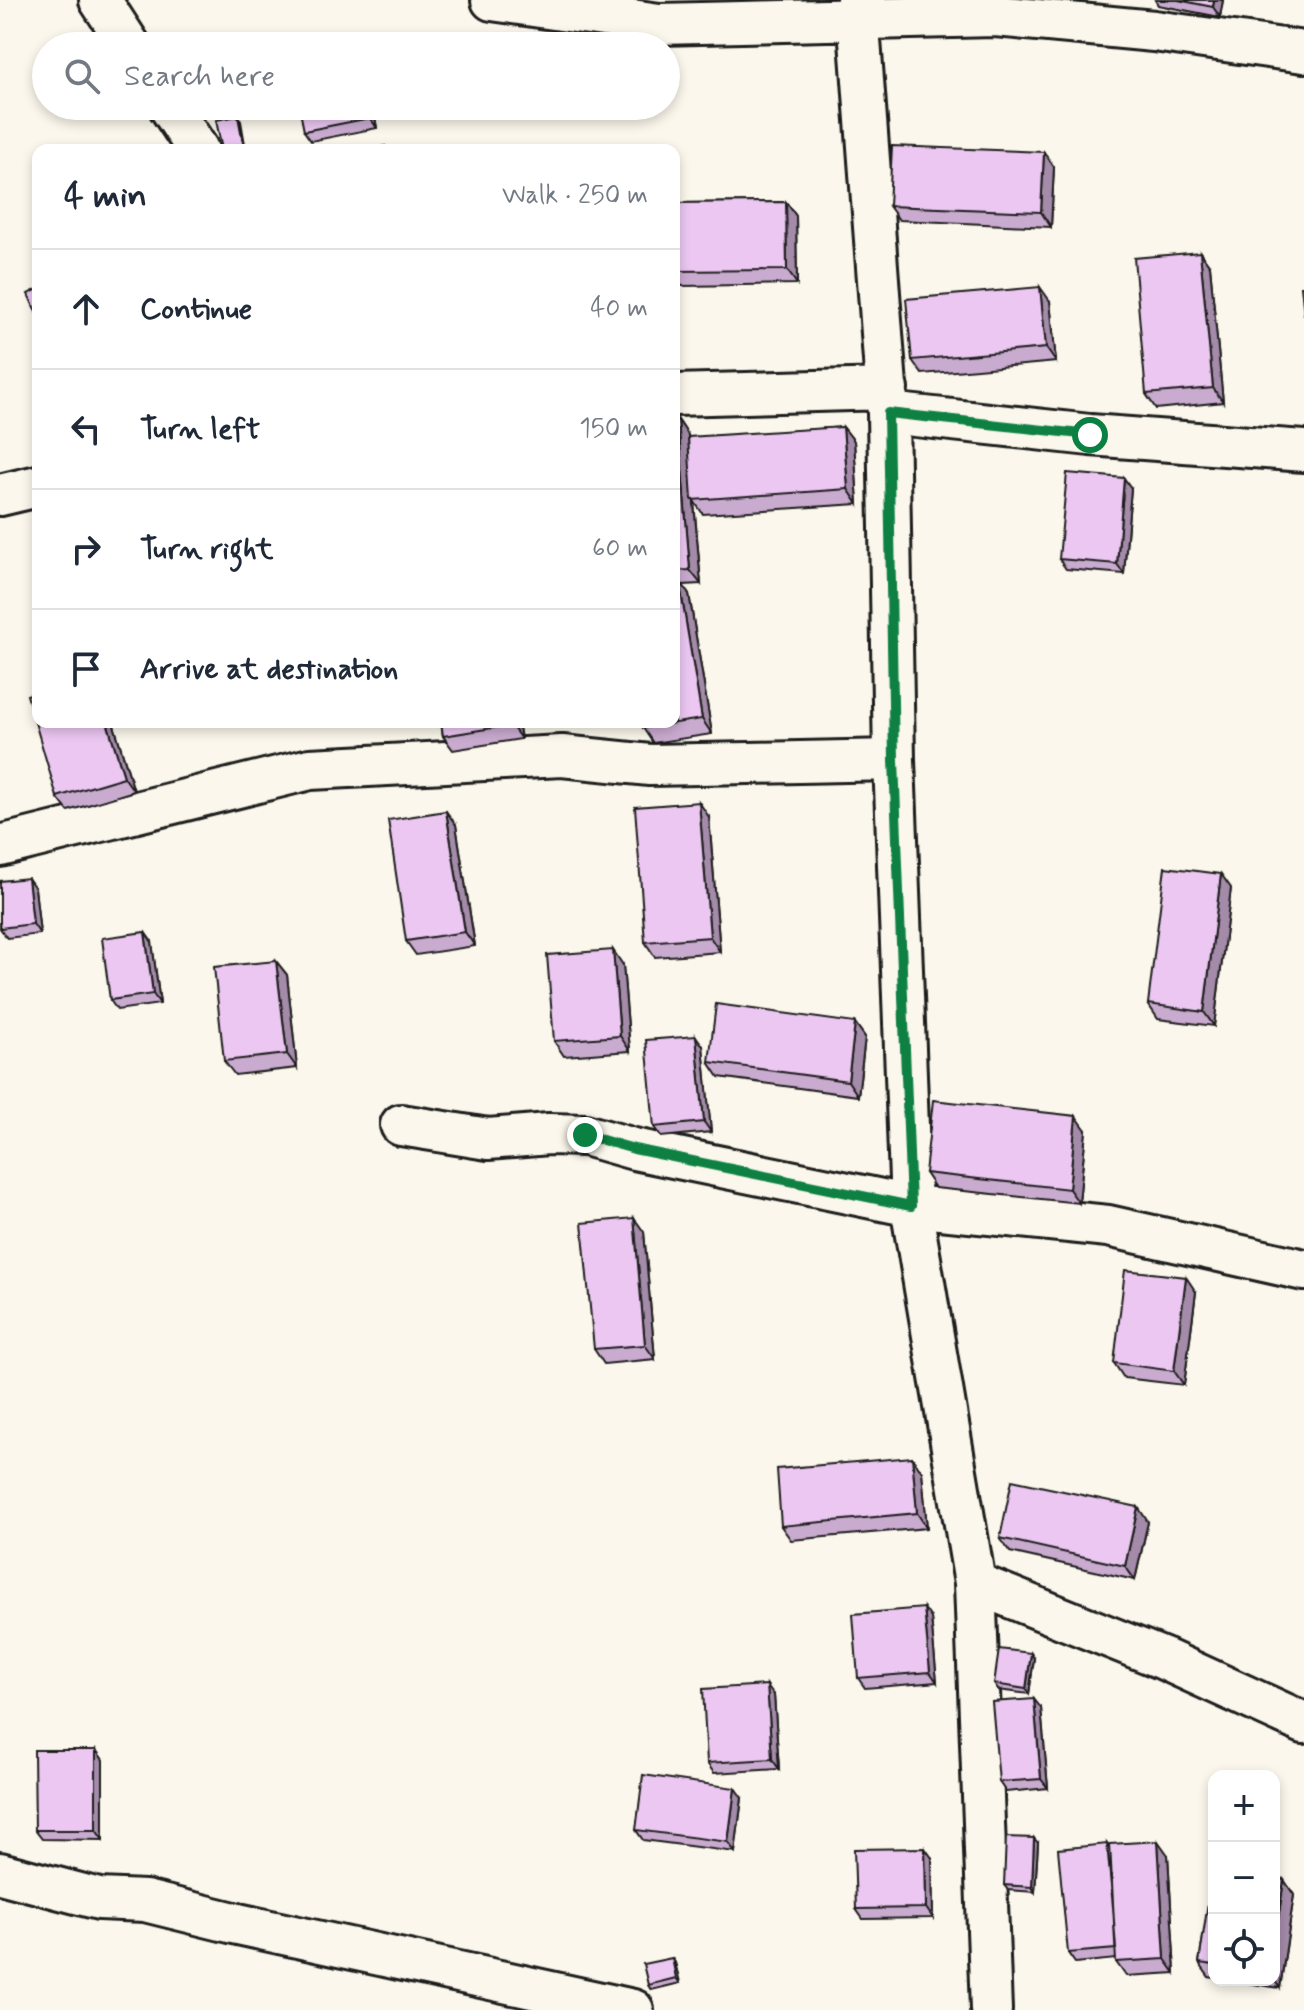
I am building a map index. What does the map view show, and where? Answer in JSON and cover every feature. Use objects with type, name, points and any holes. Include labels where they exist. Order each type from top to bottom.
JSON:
[{"type":"street","points":[[100,0],[121,32]]},
{"type":"street","points":[[492,0],[659,24],[858,10],[995,16],[1154,31],[1304,52]]},
{"type":"street","points":[[858,10],[888,401],[894,760],[911,1206],[975,1583],[991,2010]]},
{"type":"street","points":[[178,120],[194,144]]},
{"type":"street","points":[[680,395],[888,401],[1090,435],[1304,451]]},
{"type":"street","points":[[0,495],[32,487]]},
{"type":"street","points":[[0,846],[310,769],[562,756],[650,765],[894,760]]},
{"type":"street","points":[[401,1125],[488,1139],[549,1134],[585,1135],[634,1149],[911,1206],[1108,1226],[1304,1270]]},
{"type":"street","points":[[975,1583],[1164,1659],[1304,1723]]},
{"type":"street","points":[[0,1873],[99,1899],[145,1901],[253,1928],[633,2010]]},
{"type":"building","points":[[1178,0],[1214,0],[1213,7]]},
{"type":"building","points":[[216,120],[239,120],[243,144],[221,144]]},
{"type":"building","points":[[302,120],[360,120],[304,131]]},
{"type":"building","points":[[892,146],[1044,152],[1041,212],[889,206]]},
{"type":"building","points":[[786,202],[787,270],[680,271],[680,203]]},
{"type":"building","points":[[1200,252],[1213,388],[1146,394],[1134,258]]},
{"type":"building","points":[[1301,286],[1304,286],[1304,315]]},
{"type":"building","points":[[1040,287],[1046,348],[912,360],[906,299]]},
{"type":"building","points":[[843,427],[848,489],[692,500],[688,437]]},
{"type":"building","points":[[680,445],[690,570],[680,571]]},
{"type":"building","points":[[1067,473],[1124,478],[1117,564],[1059,559]]},
{"type":"building","points":[[680,586],[702,719],[680,722]]},
{"type":"building","points":[[32,694],[32,712],[27,695]]},
{"type":"building","points":[[37,728],[109,728],[124,777],[57,797]]},
{"type":"building","points":[[442,728],[492,728],[443,736]]},
{"type":"building","points":[[699,802],[710,937],[645,942],[635,807]]},
{"type":"building","points":[[446,811],[465,932],[406,941],[388,820]]},
{"type":"building","points":[[1165,867],[1221,874],[1204,1012],[1148,1004]]},
{"type":"building","points":[[28,878],[33,924],[0,928],[0,881]]},
{"type":"building","points":[[145,932],[153,994],[110,1000],[102,938]]},
{"type":"building","points":[[613,950],[620,1036],[554,1041],[547,955]]},
{"type":"building","points":[[276,961],[287,1054],[224,1061],[214,967]]},
{"type":"building","points":[[716,1004],[855,1023],[848,1081],[709,1062]]},
{"type":"building","points":[[696,1036],[704,1122],[654,1127],[646,1040]]},
{"type":"building","points":[[933,1100],[1076,1116],[1069,1189],[925,1173]]},
{"type":"building","points":[[634,1218],[645,1345],[594,1349],[582,1223]]},
{"type":"building","points":[[1125,1270],[1186,1277],[1174,1371],[1114,1363]]},
{"type":"building","points":[[912,1457],[917,1513],[781,1526],[777,1469]]},
{"type":"building","points":[[1012,1480],[1138,1507],[1125,1566],[1000,1538]]},
{"type":"building","points":[[924,1608],[930,1672],[858,1678],[853,1614]]},
{"type":"building","points":[[999,1649],[1031,1653],[1026,1689],[994,1684]]},
{"type":"building","points":[[767,1685],[772,1759],[707,1763],[703,1689]]},
{"type":"building","points":[[1034,1699],[1041,1779],[999,1782],[992,1702]]},
{"type":"building","points":[[34,1750],[96,1750],[96,1830],[35,1830]]},
{"type":"building","points":[[643,1775],[735,1788],[728,1842],[636,1830]]},
{"type":"building","points":[[1006,1837],[1034,1838],[1032,1887],[1004,1885]]},
{"type":"building","points":[[1158,1841],[1165,1959],[1116,1962],[1110,1844]]},
{"type":"building","points":[[1107,1844],[1116,1949],[1068,1953],[1058,1849]]},
{"type":"building","points":[[925,1848],[926,1908],[856,1909],[854,1849]]},
{"type":"building","points":[[1280,1880],[1284,1880],[1280,1906]]},
{"type":"building","points":[[1208,1903],[1208,1964],[1199,1963]]},
{"type":"building","points":[[672,1958],[676,1978],[648,1985],[643,1964]]},
{"type":"route","points":[[585,1135],[634,1149],[911,1206],[894,760],[888,413],[1090,435]]}]
